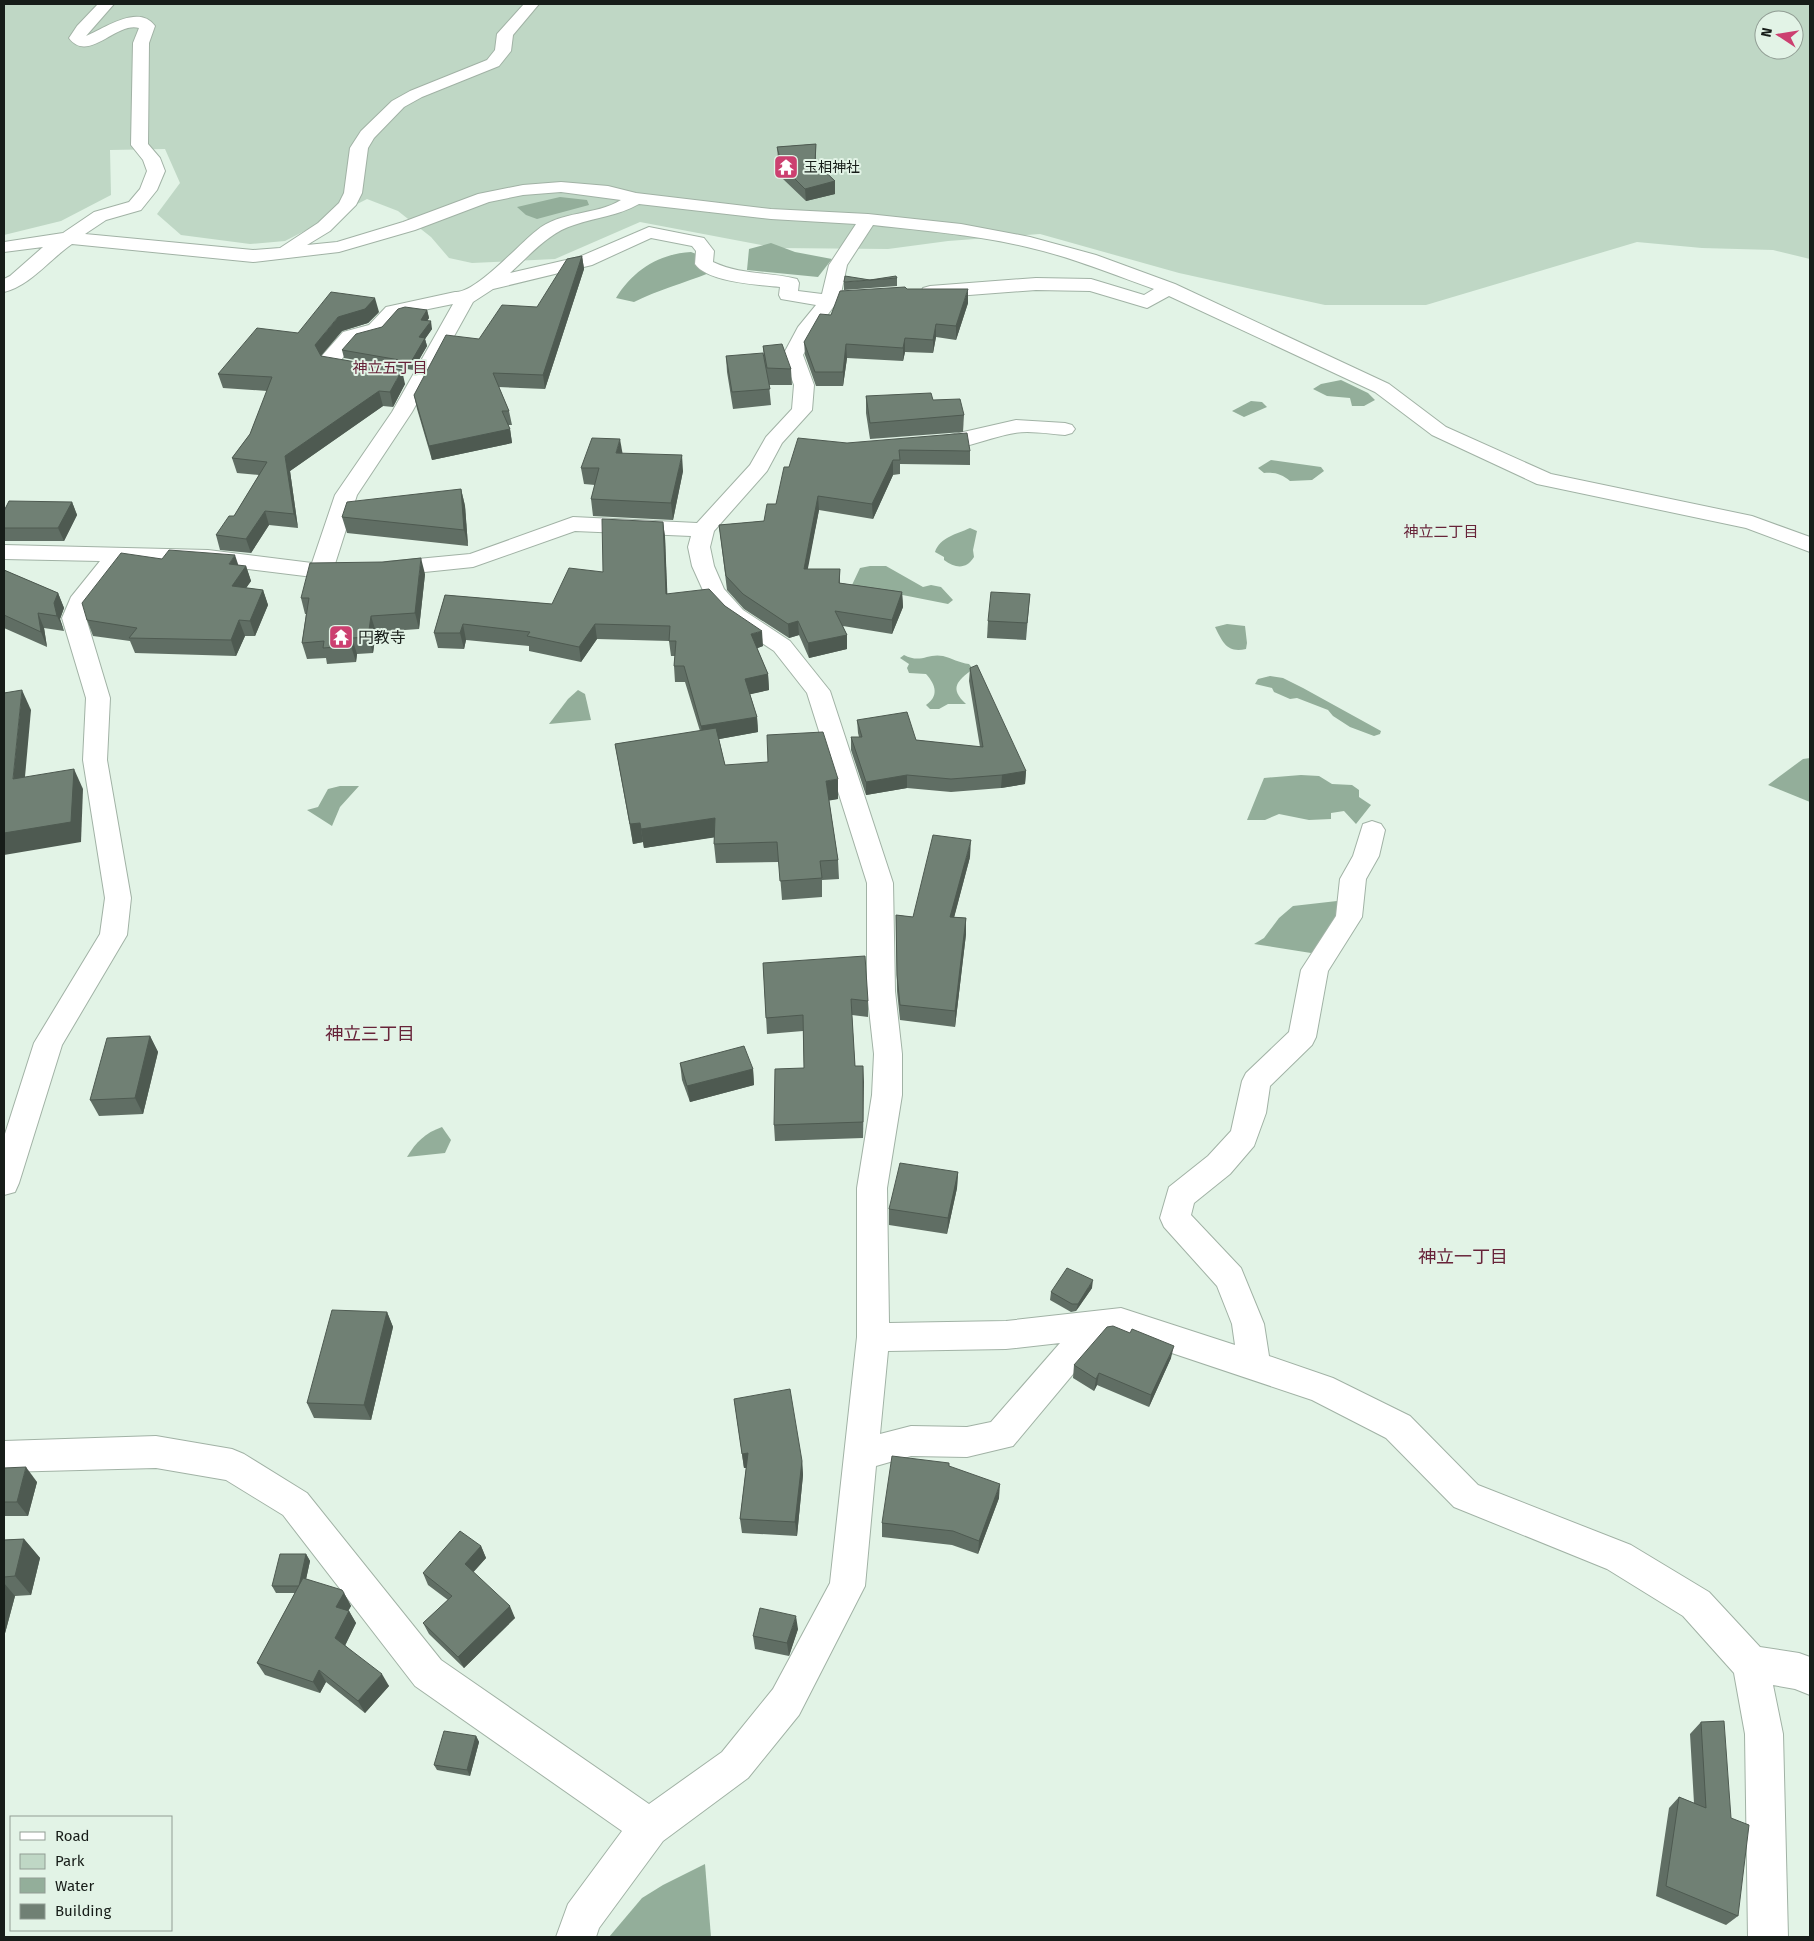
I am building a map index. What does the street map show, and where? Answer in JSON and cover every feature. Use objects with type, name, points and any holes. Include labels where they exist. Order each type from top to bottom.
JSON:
[{"type":"street","points":[[4,286],[30,270],[67,238],[100,216],[135,206],[148,190],[156,171],[151,158],[139,145],[141,43],[147,26],[138,20],[129,20],[96,40],[82,42],[77,38],[82,29],[106,4]]},
{"type":"street","points":[[281,253],[324,227],[347,205],[353,193],[359,148],[367,135],[398,104],[416,94],[493,63],[503,51],[505,34],[532,4]]},
{"type":"street","points":[[4,247],[67,238],[253,256],[339,247],[409,226],[484,198],[523,190],[571,188],[608,190],[636,198],[771,214],[868,219],[961,229],[1030,242],[1089,259],[1168,288],[1382,388],[1439,431],[1545,479],[1752,523],[1810,545]]},
{"type":"street","points":[[321,571],[346,496],[402,412],[402,376],[466,299],[486,285],[544,233],[566,221],[618,209],[636,198]]},
{"type":"street","points":[[576,1937],[582,1918],[649,1827],[735,1765],[786,1702],[847,1586],[873,1337],[872,1188],[888,1087],[888,1054],[882,991],[880,883],[818,691],[782,646],[735,615],[714,592],[703,566],[699,547],[703,530],[760,467],[773,441],[802,410],[804,385],[793,355],[808,327],[836,299],[838,265],[868,219]]},
{"type":"street","points":[[486,285],[585,262],[649,232],[698,242],[705,251],[704,264],[712,269],[728,274],[790,283],[788,295],[836,299]]},
{"type":"street","points":[[907,294],[1036,284],[1091,285],[1147,302],[1168,288]]},
{"type":"street","points":[[402,376],[332,364],[330,358],[350,336],[376,330],[393,311],[455,298],[466,299]]},
{"type":"street","points":[[908,446],[962,440],[1016,426],[1065,429]]},
{"type":"street","points":[[773,441],[801,444]]},
{"type":"street","points":[[4,552],[208,556],[321,571],[387,569],[473,560],[573,524],[703,530]]},
{"type":"street","points":[[4,573],[26,553]]},
{"type":"street","points":[[4,1183],[48,1043],[113,935],[118,898],[95,760],[98,698],[74,618],[82,597],[118,555]]},
{"type":"street","points":[[1254,1366],[1248,1324],[1230,1278],[1175,1218],[1176,1210],[1180,1196],[1219,1165],[1244,1137],[1251,1113],[1256,1081],[1302,1037],[1315,970],[1349,917],[1353,878],[1366,856],[1372,830]]},
{"type":"street","points":[[873,1337],[1006,1335],[1120,1322],[1321,1388],[1398,1427],[1466,1496],[1619,1557],[1696,1604],[1751,1664],[1764,1734],[1768,1937]]},
{"type":"street","points":[[861,1455],[911,1440],[967,1442],[1001,1435],[1096,1324]]},
{"type":"street","points":[[4,1457],[156,1452],[232,1465],[295,1504],[428,1673],[649,1827]]},
{"type":"street","points":[[1751,1664],[1799,1671],[1810,1677]]},
{"type":"green space","points":[[4,4],[1810,4],[1810,259],[1773,250],[1702,248],[1637,242],[1426,305],[1325,305],[1179,273],[1040,234],[948,241],[888,249],[777,248],[640,222],[555,259],[472,263],[449,258],[431,237],[398,211],[367,199],[285,241],[250,244],[181,235],[157,214],[180,183],[165,149],[110,150],[111,195],[61,221],[4,235]]},
{"type":"water","points":[[560,197],[587,200],[589,205],[537,219],[526,215],[517,207]]},
{"type":"water","points":[[771,243],[795,252],[832,259],[818,277],[747,270],[749,249]]},
{"type":"water","points":[[691,252],[699,255],[697,266],[709,273],[634,302],[616,298],[630,279],[648,265],[668,256]]},
{"type":"water","points":[[1341,380],[1368,393],[1375,400],[1364,406],[1352,406],[1350,398],[1327,396],[1313,389],[1321,384]]},
{"type":"water","points":[[1251,401],[1262,402],[1267,407],[1244,417],[1232,411]]},
{"type":"water","points":[[1271,460],[1321,467],[1324,471],[1312,480],[1290,481],[1278,474],[1264,473],[1258,468]]},
{"type":"water","points":[[970,528],[977,531],[973,550],[974,557],[967,564],[964,566],[952,565],[935,552],[945,539]]},
{"type":"water","points":[[886,566],[923,587],[931,585],[941,587],[953,600],[948,604],[852,585],[860,568]]},
{"type":"water","points":[[1227,624],[1245,626],[1246,649],[1234,650],[1226,646],[1215,627]]},
{"type":"water","points":[[904,655],[915,659],[937,655],[969,664],[973,669],[957,685],[958,693],[966,704],[948,704],[939,709],[930,709],[926,705],[933,698],[934,686],[926,674],[909,673],[907,668],[909,664],[900,658]]},
{"type":"water","points":[[1270,676],[1283,678],[1303,688],[1381,731],[1380,734],[1374,736],[1350,727],[1333,716],[1328,710],[1297,698],[1290,699],[1274,692],[1272,688],[1255,684],[1258,679]]},
{"type":"water","points":[[578,690],[585,694],[591,720],[549,724],[568,699]]},
{"type":"water","points":[[1810,758],[1810,802],[1768,785],[1803,759]]},
{"type":"water","points":[[1301,775],[1319,776],[1332,784],[1352,785],[1359,790],[1359,797],[1371,805],[1356,824],[1344,811],[1331,813],[1331,819],[1309,820],[1279,814],[1265,820],[1247,820],[1264,778]]},
{"type":"water","points":[[340,786],[359,786],[340,807],[332,826],[307,810],[318,807],[328,789]]},
{"type":"water","points":[[1337,901],[1344,904],[1322,944],[1311,953],[1254,944],[1264,938],[1279,918],[1293,906]]},
{"type":"water","points":[[442,1127],[451,1140],[445,1153],[407,1157],[422,1139]]},
{"type":"water","points":[[705,1864],[711,1937],[609,1937],[642,1898]]},
{"type":"building","points":[[816,144],[815,162],[835,181],[805,189],[782,166],[777,147]]},
{"type":"building","points":[[582,256],[543,375],[493,373],[509,411],[502,411],[510,429],[429,446],[414,395],[446,335],[479,339],[502,305],[537,307],[567,259]]},
{"type":"building","points":[[845,276],[870,280],[896,276],[897,278],[844,282]]},
{"type":"building","points":[[905,287],[907,289],[968,289],[956,326],[936,324],[933,340],[905,338],[903,348],[846,344],[843,372],[815,372],[804,342],[820,314],[831,315],[840,291]]},
{"type":"building","points":[[331,292],[375,298],[365,309],[338,317],[315,345],[321,356],[402,370],[390,392],[379,391],[285,456],[294,514],[265,511],[246,539],[216,535],[229,516],[234,516],[267,462],[232,458],[250,434],[272,377],[218,374],[257,328],[298,333]]},
{"type":"building","points":[[405,307],[427,310],[421,320],[431,321],[419,337],[425,338],[411,362],[342,350],[356,334],[382,327],[398,309]]},
{"type":"building","points":[[782,344],[791,369],[767,368],[763,346]]},
{"type":"building","points":[[763,353],[770,389],[732,392],[726,356]]},
{"type":"building","points":[[931,393],[933,400],[960,399],[964,415],[870,423],[866,396]]},
{"type":"building","points":[[967,433],[970,451],[899,450],[900,460],[893,460],[872,504],[818,496],[804,569],[840,569],[839,583],[902,592],[892,620],[835,611],[847,635],[808,643],[798,621],[788,624],[743,594],[726,576],[719,525],[764,521],[767,504],[776,504],[784,467],[789,467],[798,438],[847,443]]},
{"type":"building","points":[[592,438],[620,439],[616,453],[682,455],[671,503],[591,499],[599,468],[581,468]]},
{"type":"building","points":[[461,489],[464,530],[342,517],[347,502]]},
{"type":"building","points":[[9,501],[72,502],[58,528],[4,528],[4,511]]},
{"type":"building","points":[[602,519],[663,522],[666,594],[709,589],[725,606],[762,631],[751,634],[768,674],[745,679],[757,717],[701,726],[684,666],[674,666],[676,641],[669,641],[670,626],[595,624],[579,647],[527,636],[530,632],[463,624],[460,633],[434,633],[445,595],[552,604],[569,568],[603,572]]},
{"type":"building","points":[[169,550],[235,555],[229,564],[246,566],[232,586],[263,590],[250,621],[239,620],[231,640],[129,638],[137,628],[87,620],[82,603],[121,553],[162,559]]},
{"type":"building","points":[[421,558],[415,613],[371,616],[368,637],[352,638],[351,646],[323,648],[324,641],[302,643],[309,598],[301,598],[310,563],[383,562]]},
{"type":"building","points":[[4,570],[58,593],[54,603],[57,616],[38,613],[41,632],[4,615]]},
{"type":"building","points":[[991,592],[1030,594],[1027,623],[988,621]]},
{"type":"building","points":[[977,665],[1026,771],[951,779],[907,775],[866,782],[851,737],[862,737],[857,720],[907,712],[916,740],[983,747],[970,668]]},
{"type":"building","points":[[22,690],[13,779],[74,769],[71,822],[4,833],[4,693]]},
{"type":"building","points":[[716,728],[725,765],[768,762],[767,735],[823,732],[838,779],[826,781],[838,860],[820,861],[822,878],[780,881],[777,842],[714,844],[715,818],[641,829],[640,823],[630,824],[615,744]]},
{"type":"building","points":[[933,835],[971,840],[950,917],[966,918],[955,1011],[900,1005],[897,975],[896,915],[913,917]]},
{"type":"building","points":[[865,956],[868,1001],[851,999],[855,1066],[863,1066],[863,1122],[774,1125],[775,1069],[804,1068],[803,1015],[766,1018],[763,963]]},
{"type":"building","points":[[150,1036],[135,1098],[90,1100],[107,1038]]},
{"type":"building","points":[[744,1046],[753,1069],[687,1086],[680,1063]]},
{"type":"building","points":[[900,1163],[958,1172],[948,1218],[889,1209]]},
{"type":"building","points":[[1067,1268],[1093,1280],[1078,1304],[1072,1304],[1051,1292]]},
{"type":"building","points":[[332,1310],[387,1312],[364,1405],[307,1403]]},
{"type":"building","points":[[1113,1326],[1130,1333],[1132,1329],[1174,1346],[1151,1395],[1099,1373],[1096,1379],[1074,1365],[1107,1327]]},
{"type":"building","points":[[790,1389],[802,1461],[795,1522],[740,1519],[748,1453],[742,1454],[734,1399]]},
{"type":"building","points":[[892,1456],[949,1463],[949,1466],[1000,1484],[979,1541],[953,1531],[882,1523]]},
{"type":"building","points":[[26,1467],[17,1502],[4,1502],[4,1468]]},
{"type":"building","points":[[460,1531],[481,1546],[465,1564],[510,1606],[458,1657],[423,1623],[452,1596],[423,1573]]},
{"type":"building","points":[[24,1539],[15,1576],[4,1577],[4,1540]]},
{"type":"building","points":[[280,1554],[306,1554],[299,1586],[272,1586]]},
{"type":"building","points":[[303,1578],[342,1590],[344,1593],[336,1607],[349,1611],[335,1638],[382,1674],[358,1701],[319,1670],[313,1682],[257,1663]]},
{"type":"building","points":[[760,1608],[796,1616],[787,1643],[753,1636]]},
{"type":"building","points":[[1724,1721],[1731,1818],[1749,1825],[1738,1916],[1666,1886],[1679,1797],[1706,1808],[1701,1722]]},
{"type":"building","points":[[444,1731],[476,1736],[467,1770],[434,1765]]},
{"type":"place","name":"玉相神社","points":[[786,167]]},
{"type":"place","name":"円教寺","points":[[341,637]]},
{"type":"district","name":"神立五丁目","points":[[390,368]]},
{"type":"district","name":"神立二丁目","points":[[1441,532]]},
{"type":"district","name":"神立三丁目","points":[[370,1034]]},
{"type":"district","name":"神立一丁目","points":[[1463,1257]]}]
